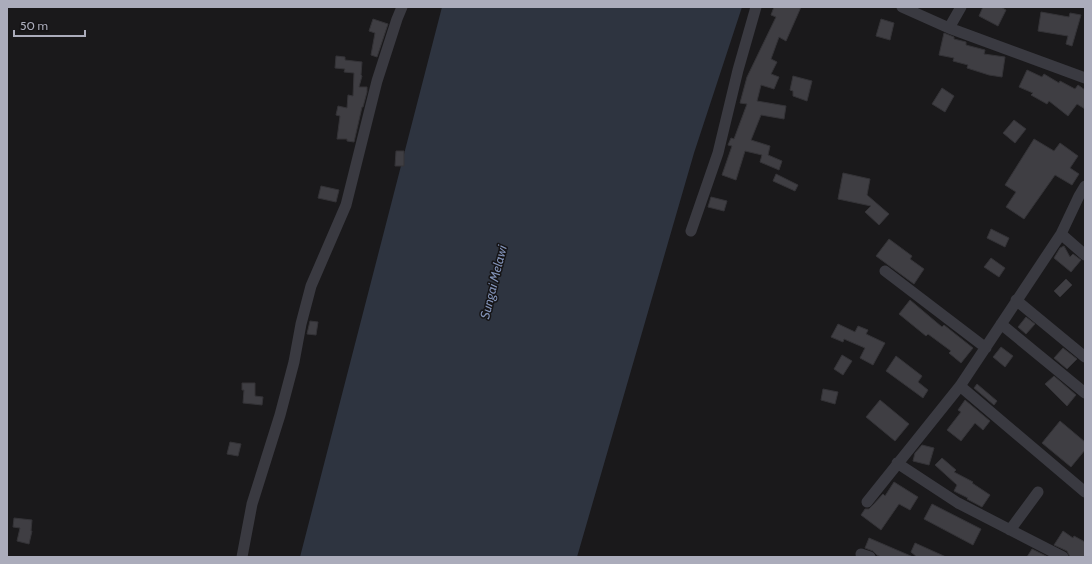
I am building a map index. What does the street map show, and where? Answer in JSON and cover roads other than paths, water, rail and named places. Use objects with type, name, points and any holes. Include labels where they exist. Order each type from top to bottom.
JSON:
[{"type":"street","points":[[242,557],[252,504],[282,407],[311,286],[346,205],[377,81],[402,7]]},
{"type":"street","points":[[691,231],[718,152],[738,70],[756,7]]},
{"type":"street","points":[[902,7],[949,28],[1085,78]]},
{"type":"street","points":[[949,28],[960,7]]},
{"type":"street","points":[[866,502],[960,386],[1061,234],[1083,194]]},
{"type":"street","points":[[1061,234],[1085,255]]},
{"type":"street","points":[[885,271],[986,348]]},
{"type":"street","points":[[1016,300],[1085,357]]},
{"type":"street","points":[[1001,324],[1085,393]]},
{"type":"street","points":[[960,386],[1085,492]]},
{"type":"street","points":[[897,463],[958,503],[1063,557]]},
{"type":"street","points":[[1010,530],[1038,492]]},
{"type":"water","name":"Sungai Melawi","points":[[442,7],[742,7],[694,153],[577,557],[300,557]]}]
